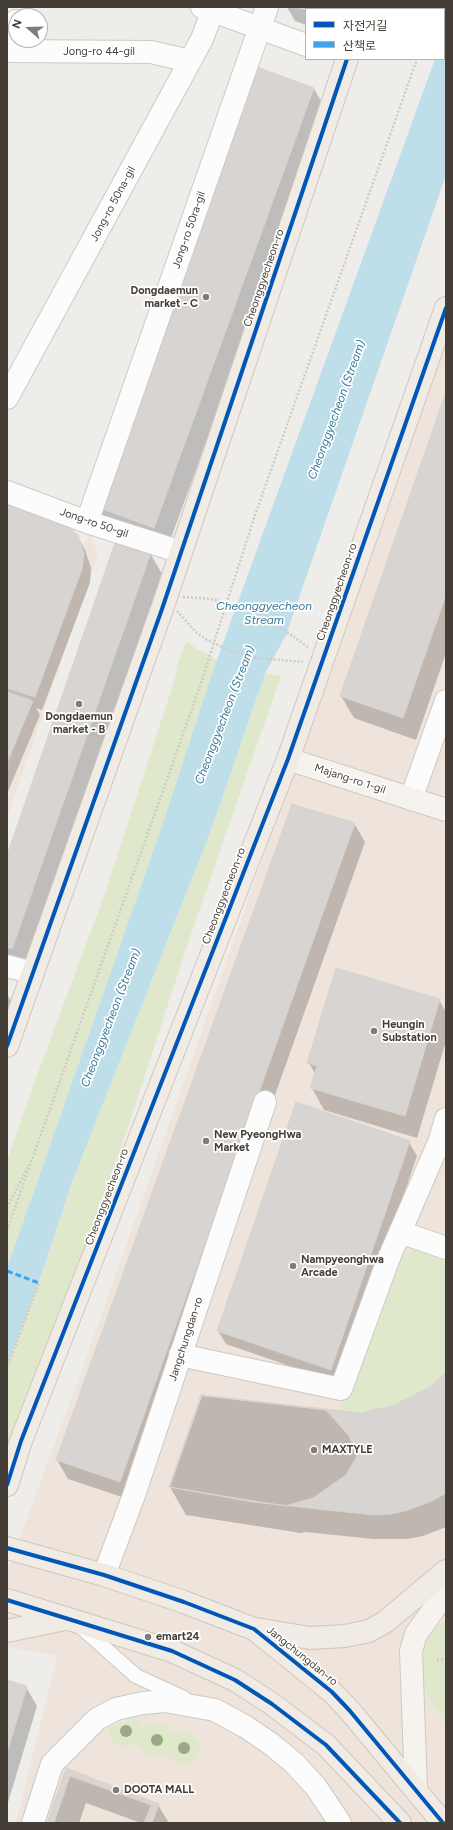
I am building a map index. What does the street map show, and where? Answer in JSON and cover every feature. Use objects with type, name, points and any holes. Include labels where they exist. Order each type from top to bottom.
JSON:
[{"type":"main road","name":"Cheonggyecheon-ro","points":[[7,1046],[181,552],[346,60]]},
{"type":"main road","name":"Cheonggyecheon-ro","points":[[7,1484],[21,1441],[288,759],[446,308]]},
{"type":"main road","name":"Majang-ro 1-gil","points":[[288,759],[446,810]]},
{"type":"main road","name":"Jangchungdan-ro","points":[[7,1548],[104,1575],[184,1602],[254,1629],[332,1692],[443,1823]]},
{"type":"main road","points":[[254,1629],[310,1638],[345,1636],[369,1631],[385,1622],[446,1570]]},
{"type":"main road","points":[[416,1790],[411,1651],[416,1634],[446,1592]]},
{"type":"main road","points":[[7,1600],[172,1651],[235,1680],[272,1704],[326,1745],[400,1823]]},
{"type":"main road","points":[[7,1631],[71,1620]]},
{"type":"street","name":"Jong-ro 50ra-gil","points":[[87,522],[267,7]]},
{"type":"street","points":[[209,8],[305,45]]},
{"type":"street","name":"Jong-ro 50na-gil","points":[[7,398],[202,39],[209,8]]},
{"type":"street","name":"Jong-ro 44-gil","points":[[7,51],[151,52],[190,61]]},
{"type":"street","name":"Jong-ro 50-gil","points":[[7,492],[87,522],[181,552]]},
{"type":"street","points":[[412,799],[446,701]]},
{"type":"street","points":[[7,966],[33,973]]},
{"type":"street","name":"Jangchungdan-ro","points":[[104,1575],[134,1495],[265,1102]]},
{"type":"street","points":[[180,1355],[341,1388],[388,1260],[440,1140],[446,1119]]},
{"type":"street","points":[[400,1232],[446,1248]]},
{"type":"street","points":[[33,1823],[52,1764],[97,1719],[116,1709],[143,1703],[165,1701],[215,1710],[246,1727],[271,1744],[294,1763],[316,1787],[340,1823]]},
{"type":"lane","points":[[71,1620],[136,1676],[215,1710]]},
{"type":"path","points":[[7,1230],[101,961],[200,686],[254,518],[417,60]]},
{"type":"path","points":[[183,596],[212,599],[253,610],[266,617],[308,648]]},
{"type":"path","points":[[177,611],[196,632],[207,640],[231,651],[251,657],[303,662]]},
{"type":"path","points":[[7,1208],[34,1155]]},
{"type":"path","points":[[7,1368],[39,1283]]},
{"type":"shaded area","points":[[446,341],[446,1823],[16,1823],[57,1656],[7,1647],[7,1572],[78,1381]]},
{"type":"shaded area","points":[[91,534],[98,556],[7,818],[7,773],[78,552]]},
{"type":"green space","points":[[186,641],[198,650],[212,656],[217,661],[165,817],[7,1268],[7,1161],[34,1083],[104,896]]},
{"type":"green space","points":[[265,674],[281,676],[188,943],[96,1225],[7,1459],[7,1366],[39,1282],[72,1182],[210,833]]},
{"type":"green space","points":[[415,1250],[446,1259],[446,1372],[431,1386],[392,1405],[360,1412],[340,1410],[398,1258]]},
{"type":"green space","points":[[446,1618],[446,1723],[432,1705],[427,1694],[422,1680],[421,1658],[428,1638],[437,1626]]},
{"type":"green space","points":[[137,1717],[140,1720],[142,1728],[150,1723],[156,1722],[167,1726],[172,1733],[183,1730],[193,1734],[200,1743],[200,1749],[195,1759],[185,1765],[180,1765],[170,1759],[166,1753],[158,1757],[147,1755],[139,1746],[138,1742],[128,1747],[117,1745],[112,1742],[108,1732],[109,1727]]},
{"type":"water","name":"Cheonggyecheon Stream","points":[[446,28],[446,175],[286,635],[265,674],[210,833],[72,1182],[39,1282],[7,1366],[7,1268],[165,817],[214,668],[435,60],[445,60]]},
{"type":"building","points":[[297,7],[344,7],[305,8],[305,10]]},
{"type":"building","name":"Dongdaemun market - C","points":[[257,67],[314,88],[154,528],[97,507]]},
{"type":"building","points":[[446,392],[446,595],[403,718],[340,696]]},
{"type":"building","points":[[7,502],[66,525],[78,535],[84,553],[82,569],[35,697],[7,688]]},
{"type":"building","name":"Dongdaemun market - B","points":[[116,540],[151,552],[12,949],[7,947],[7,855]]},
{"type":"building","points":[[7,692],[33,701],[7,762]]},
{"type":"building","name":"New PyeongHwa Market","points":[[292,804],[355,823],[120,1482],[56,1460]]},
{"type":"building","name":"Heungin Substation","points":[[336,968],[440,999],[405,1116],[310,1088],[317,1066],[307,1063]]},
{"type":"building","points":[[296,1102],[410,1141],[331,1370],[217,1331]]},
{"type":"building","name":"MAXTYLE","points":[[446,1372],[446,1493],[432,1501],[392,1514],[374,1515],[253,1502],[169,1487],[201,1395],[360,1413],[392,1406],[430,1387]]},
{"type":"building","points":[[201,1395],[326,1410],[349,1436],[357,1456],[346,1475],[313,1498],[285,1506],[169,1487]]},
{"type":"building","points":[[7,1680],[27,1686],[7,1753]]},
{"type":"building","name":"DOOTA MALL","points":[[66,1768],[159,1804],[152,1823],[144,1823],[151,1805],[70,1776],[54,1823],[47,1823]]},
{"type":"marked path","points":[[7,1271],[39,1283]]},
{"type":"cycle path","points":[[7,1046],[162,609],[347,60]]},
{"type":"cycle path","points":[[7,1485],[21,1441],[288,759],[446,308]]},
{"type":"cycle path","points":[[7,1548],[104,1575],[184,1602],[254,1629],[332,1692],[350,1711],[443,1823]]},
{"type":"cycle path","points":[[7,1600],[172,1651],[235,1680],[272,1704],[326,1745],[400,1823]]},
{"type":"place","name":"Dongdaemun market - C","points":[[206,297]]},
{"type":"place","name":"Dongdaemun market - B","points":[[79,704]]},
{"type":"place","name":"Heungin Substation","points":[[374,1031]]},
{"type":"place","name":"New PyeongHwa Market","points":[[206,1141]]},
{"type":"place","name":"Nampyeonghwa Arcade","points":[[293,1266]]},
{"type":"place","name":"MAXTYLE","points":[[314,1450]]},
{"type":"place","name":"emart24","points":[[148,1637]]},
{"type":"place","name":"DOOTA MALL","points":[[116,1790]]},
{"type":"water label","name":"Cheonggyecheon (Stream)","points":[[337,410]]},
{"type":"water label","name":"Cheonggyecheon (Stream)","points":[[225,715]]},
{"type":"water label","name":"Cheonggyecheon (Stream)","points":[[111,1018]]}]
